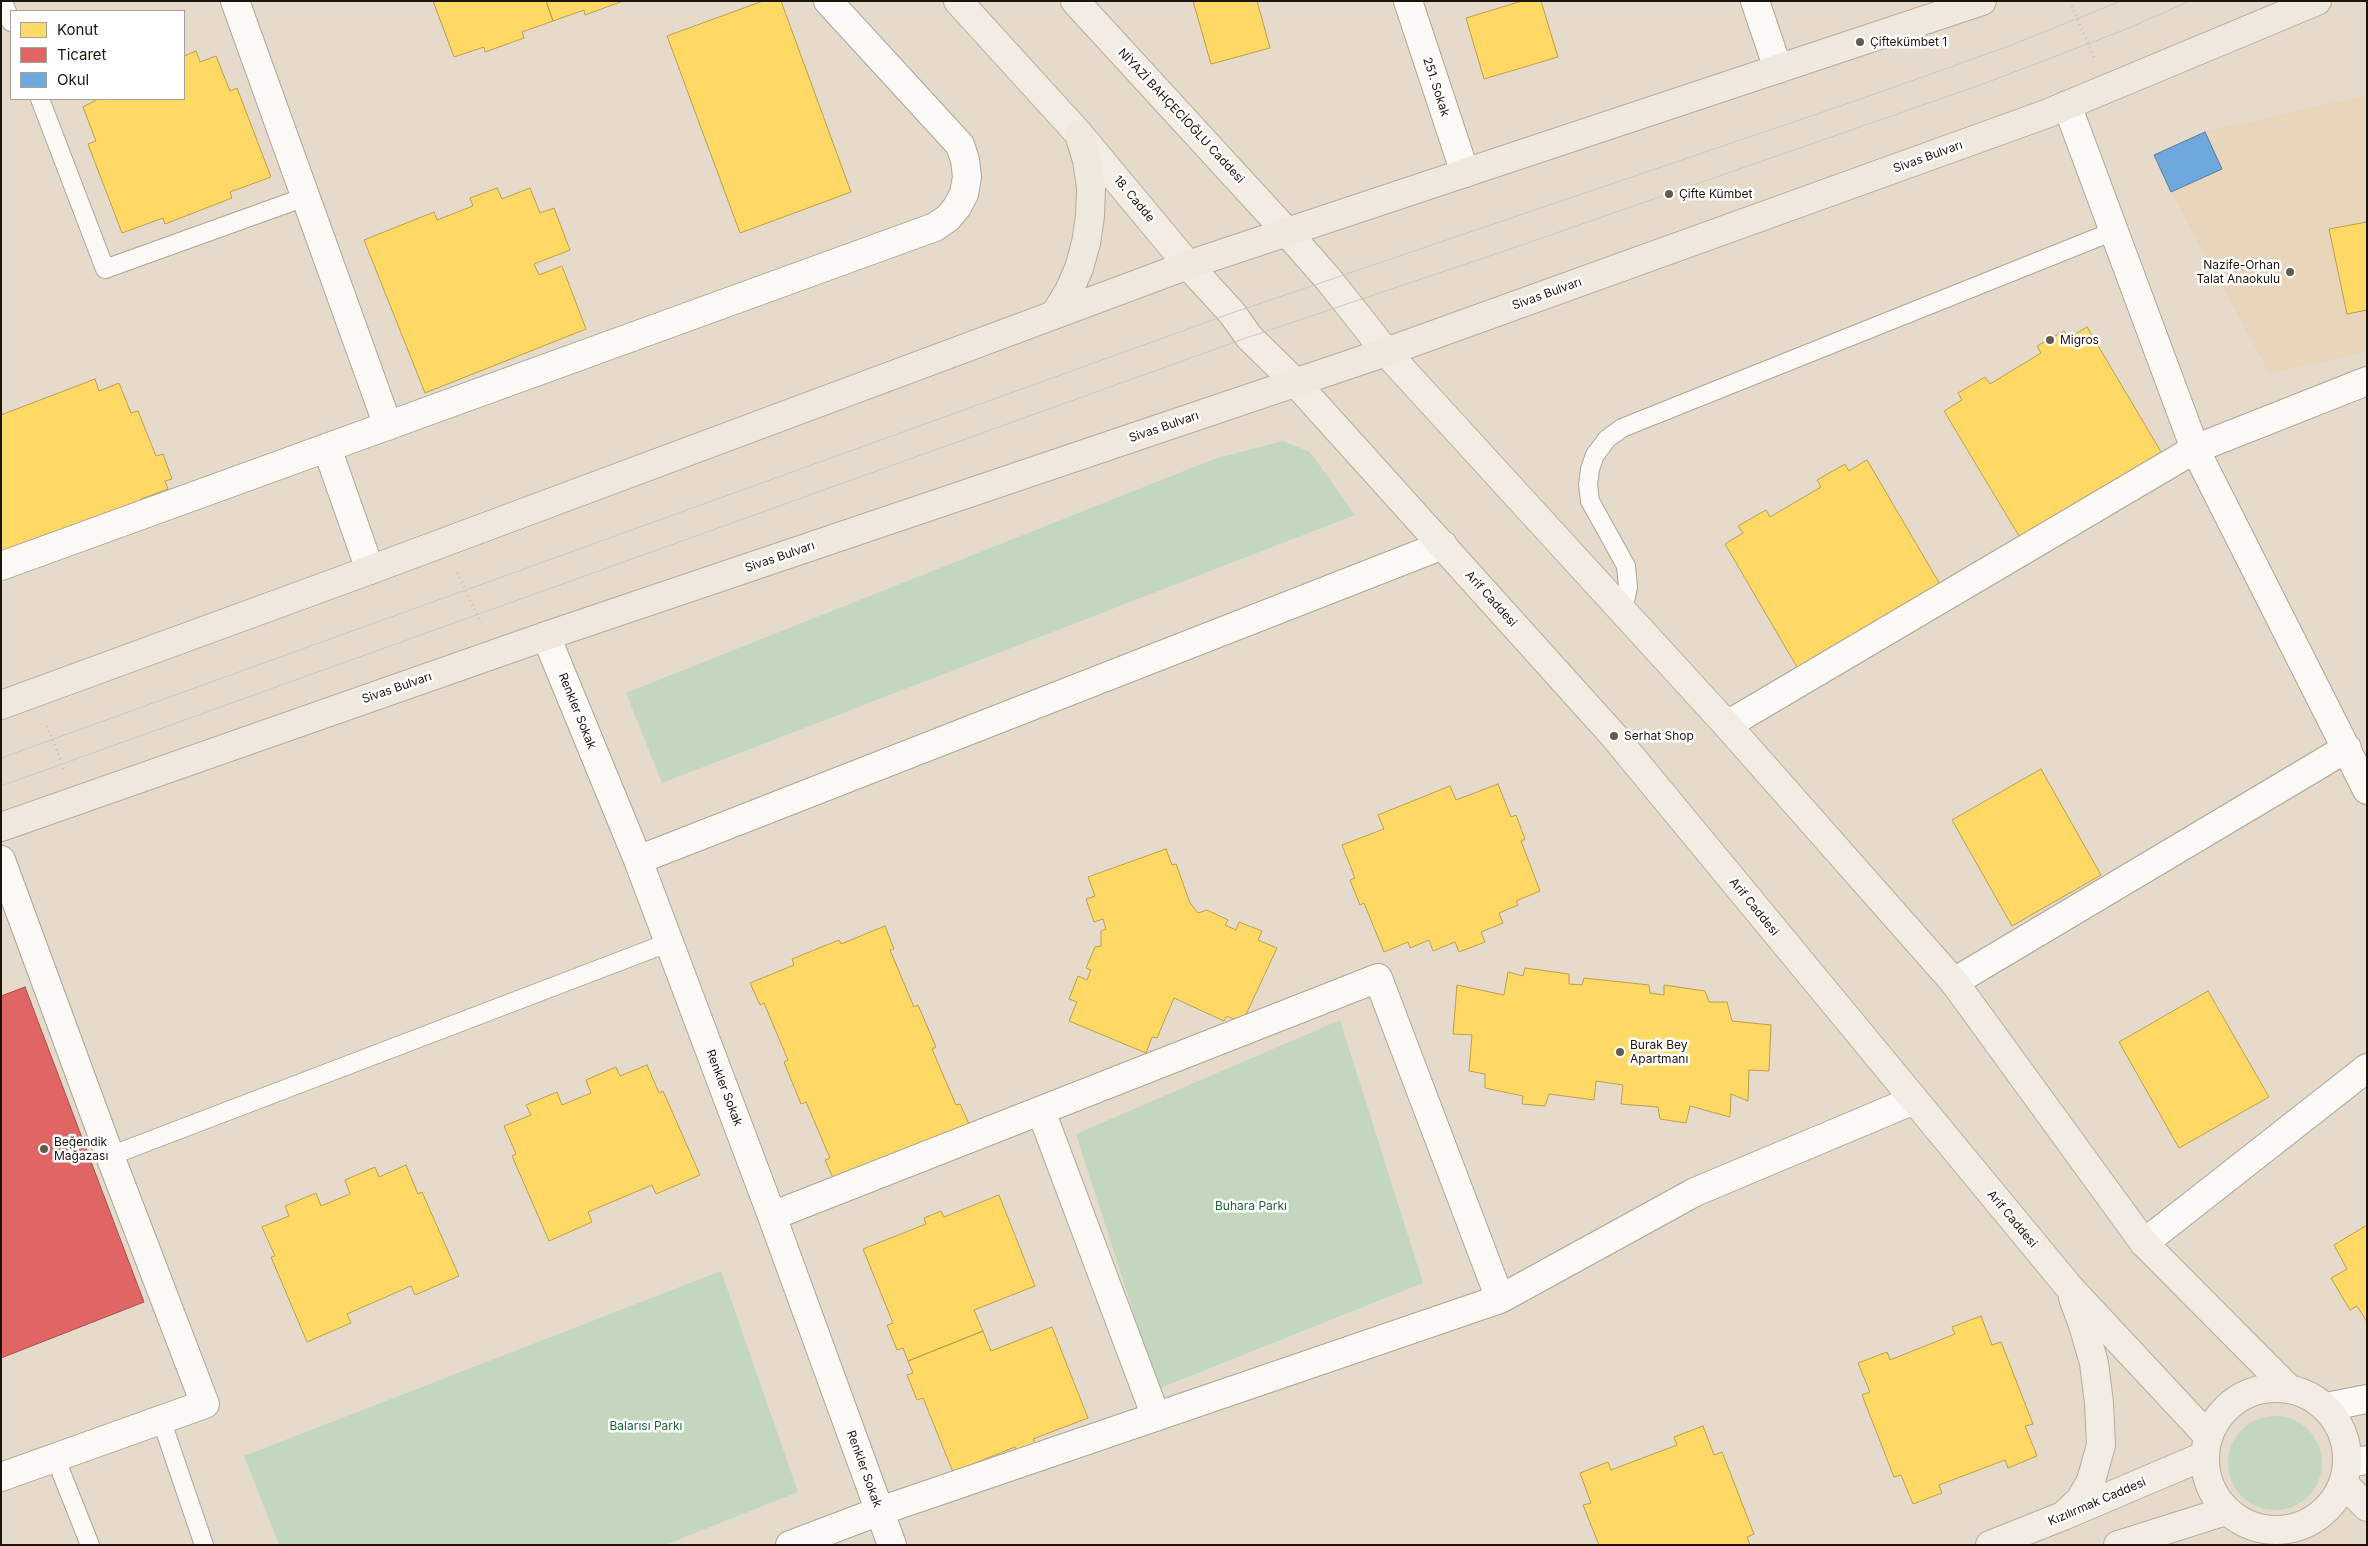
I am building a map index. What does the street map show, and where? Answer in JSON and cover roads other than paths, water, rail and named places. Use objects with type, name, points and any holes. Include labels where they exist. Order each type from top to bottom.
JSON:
[{"type":"highway","points":[[1,705],[370,570],[1188,265],[1982,1]]},
{"type":"highway","name":"Sivas Bulvarı","points":[[1,827],[546,636],[1386,352],[2068,105],[2317,1]]},
{"type":"highway","points":[[1055,314],[1069,291],[1079,268],[1086,243],[1090,216],[1091,188],[1079,134]]},
{"type":"main road","points":[[958,1],[1079,134]]},
{"type":"main road","name":"NİYAZİ BAHÇECİOĞLU Caddesi","points":[[1075,1],[1286,231],[1329,280],[1386,352]]},
{"type":"main road","name":"18. Cadde","points":[[1079,134],[1188,265],[1232,313],[1250,337],[1295,382]]},
{"type":"main road","points":[[1386,352],[1727,724],[1954,982],[2144,1243],[2289,1389]]},
{"type":"main road","name":"Arif Caddesi","points":[[1295,382],[1614,736],[2068,1287],[2206,1446]]},
{"type":"main road","points":[[2063,1516],[2080,1500],[2092,1481],[2101,1445],[2099,1403],[2094,1363],[2083,1325],[2068,1287]]},
{"type":"main road","points":[[2353,1469],[2334,1501],[2320,1516],[2302,1526],[2283,1531],[2272,1537],[2243,1523],[2226,1511],[2214,1495],[2206,1477],[2206,1446],[2218,1418],[2232,1404],[2249,1393],[2269,1389],[2289,1389],[2309,1396],[2326,1408],[2338,1424],[2367,1507]]},
{"type":"main road","name":"Kızılırmak Caddesi","points":[[1990,1545],[2063,1516],[2206,1446]]},
{"type":"main road","points":[[2118,1545],[2226,1511]]},
{"type":"street","points":[[235,1],[388,426]]},
{"type":"street","points":[[1,566],[922,233],[948,218],[964,194],[967,177],[965,160],[960,145],[828,1]]},
{"type":"street","name":"251. Sokak","points":[[1408,1],[1465,173]]},
{"type":"street","points":[[1755,1],[1778,69]]},
{"type":"street","points":[[2068,105],[2195,449],[2348,748],[2367,790]]},
{"type":"street","points":[[1727,724],[2195,449],[2367,381]]},
{"type":"street","points":[[327,448],[370,570]]},
{"type":"street","points":[[638,860],[1443,545]]},
{"type":"street","name":"Renkler Sokak","points":[[546,636],[670,942],[892,1545]]},
{"type":"street","points":[[1954,982],[2348,748]]},
{"type":"street","points":[[1,860],[110,1156],[205,1404],[1,1477]]},
{"type":"street","points":[[772,1216],[1378,978],[1500,1299]]},
{"type":"street","points":[[2144,1243],[2367,1068]]},
{"type":"street","points":[[790,1545],[880,1511],[1500,1299],[1695,1192],[1914,1100]]},
{"type":"street","points":[[1040,1111],[1156,1417]]},
{"type":"street","points":[[2326,1408],[2367,1399]]},
{"type":"lane","points":[[3,1],[10,19]]},
{"type":"lane","points":[[40,100],[105,269],[305,197]]},
{"type":"lane","points":[[1619,606],[1626,597],[1628,587],[1626,566],[1590,501],[1588,485],[1595,455],[1607,440],[1622,428],[2114,231]]},
{"type":"lane","points":[[110,1156],[670,942]]},
{"type":"lane","points":[[161,1419],[204,1545]]},
{"type":"lane","points":[[56,1457],[90,1545]]},
{"type":"tram line","points":[[1,758],[1232,313],[1858,100],[2009,46],[2121,1]]},
{"type":"tram line","points":[[1,786],[1249,337],[1519,246],[1983,84],[2124,30],[2190,1]]},
{"type":"place","name":"Çiftekümbet 1","points":[[1860,42]]},
{"type":"place","name":"Çifte Kümbet","points":[[1669,194]]},
{"type":"place","name":"Nazife-Orhan Talat Anaokulu","points":[[2290,272]]},
{"type":"place","name":"Migros","points":[[2050,340]]},
{"type":"place","name":"Serhat Shop","points":[[1614,736]]},
{"type":"place","name":"Burak Bey Apartmanı","points":[[1620,1052]]},
{"type":"place","name":"Beğendik Mağazası","points":[[44,1149]]},
{"type":"park label","name":"Buhara Parkı","points":[[1251,1206]]},
{"type":"park label","name":"Balarısı Parkı","points":[[646,1426]]}]
